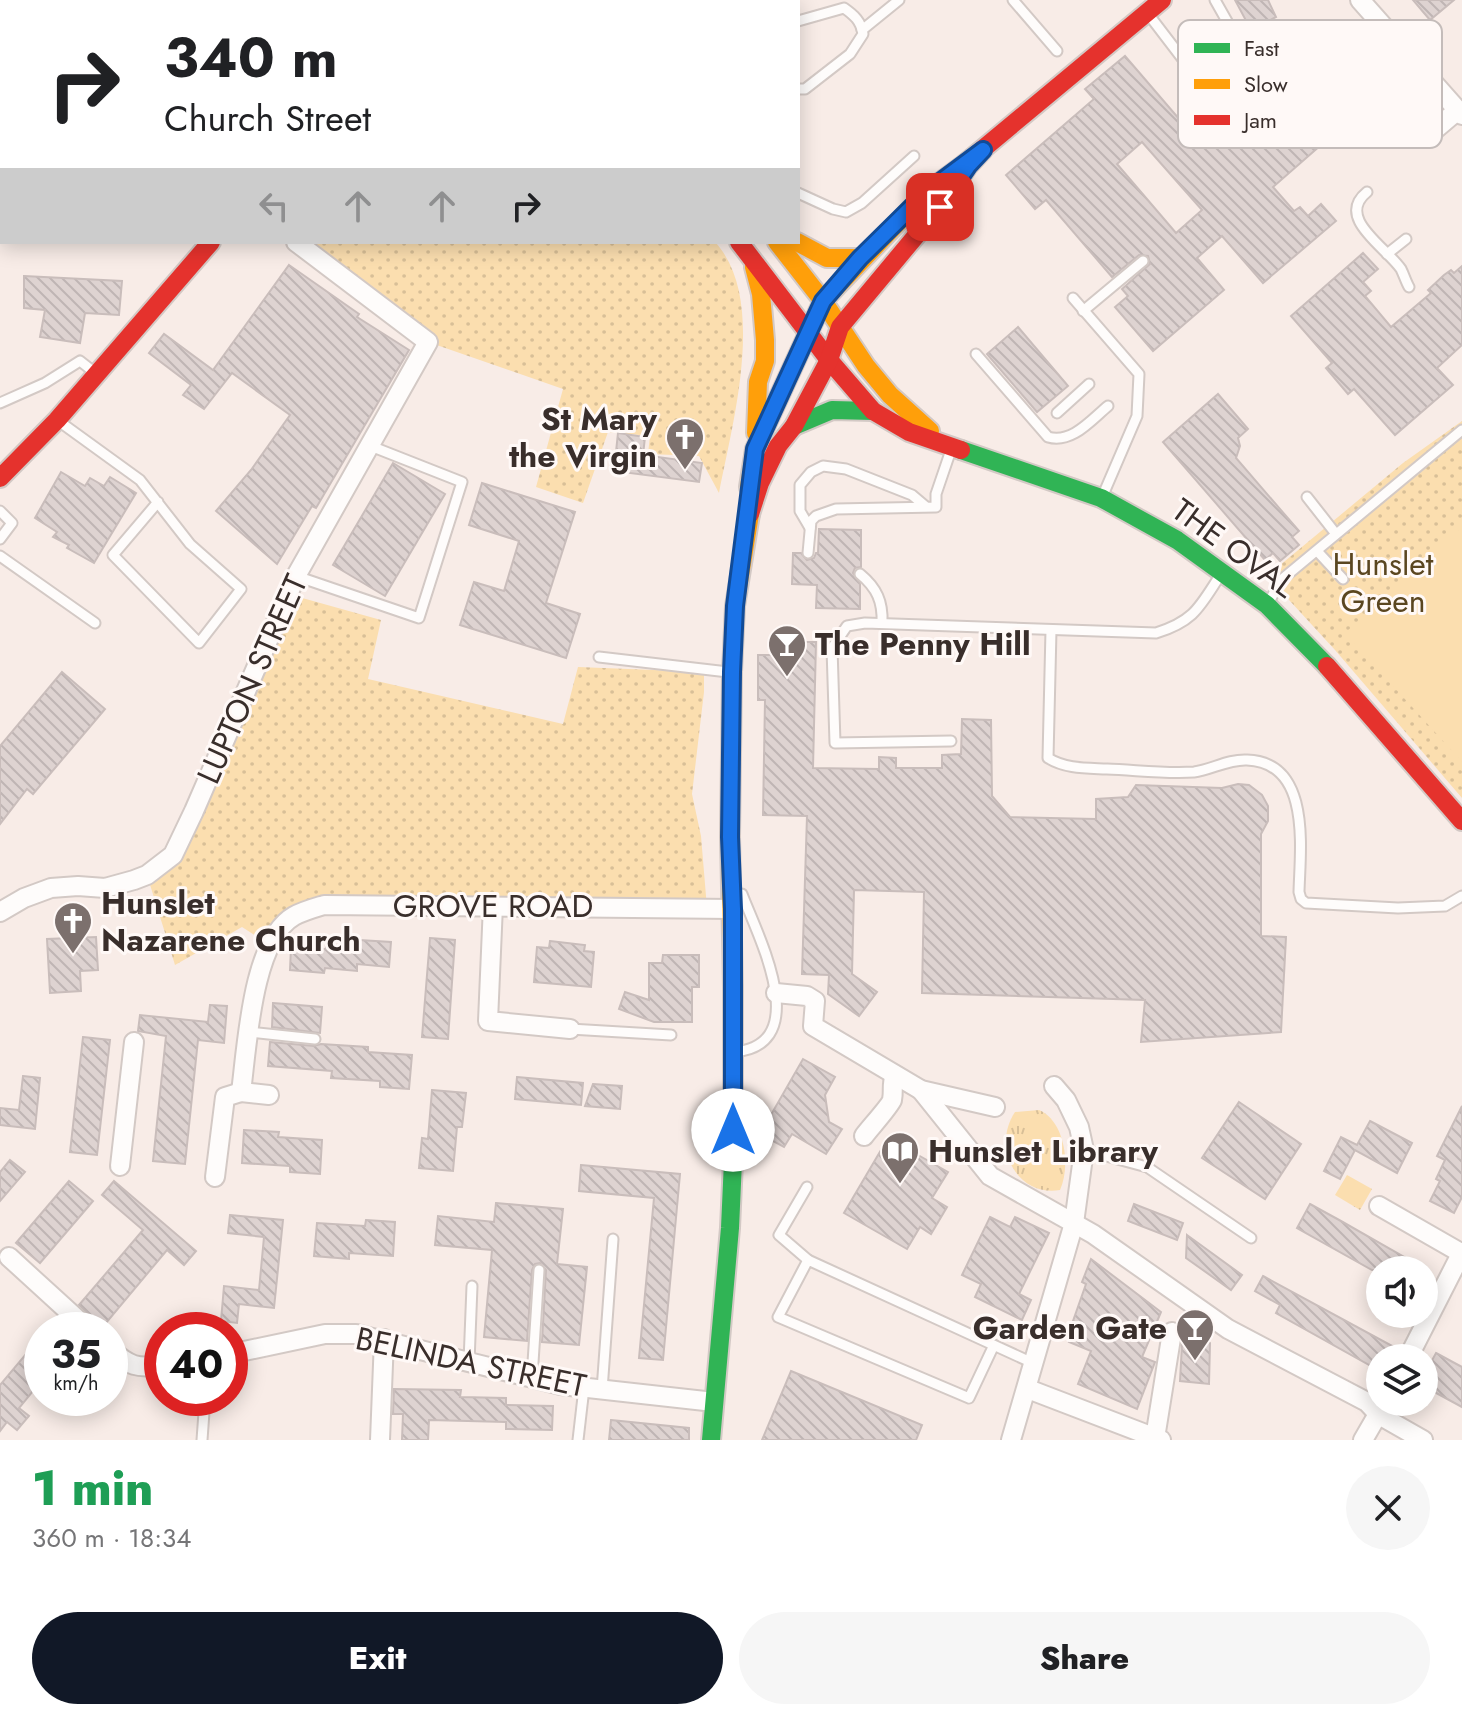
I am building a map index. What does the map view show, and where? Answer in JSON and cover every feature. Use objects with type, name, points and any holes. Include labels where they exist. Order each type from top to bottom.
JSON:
[{"type":"street","points":[[755,449],[823,301],[860,258],[928,191],[983,150],[1162,0]]},
{"type":"street","points":[[1360,0],[1378,20]]},
{"type":"street","points":[[1442,92],[1460,112],[1442,125]]},
{"type":"street","points":[[711,1440],[730,1228],[732,672],[735,606],[747,522],[760,483],[778,446],[794,426],[829,360],[840,327],[983,150]]},
{"type":"street","points":[[0,478],[57,420],[209,244]]},
{"type":"street","name":"LUPTON STREET","points":[[0,912],[24,898],[51,888],[105,888],[134,880],[147,875],[173,855],[296,576],[428,342],[299,244]]},
{"type":"street","name":"THE OVAL","points":[[778,244],[890,395],[948,445]]},
{"type":"street","points":[[800,244],[817,255],[840,261],[860,258]]},
{"type":"street","points":[[745,249],[761,294],[765,340],[765,361],[758,382],[755,449],[745,512],[747,522]]},
{"type":"street","name":"THE OVAL","points":[[745,249],[829,360],[873,411],[909,432],[1101,498],[1177,540],[1267,605],[1304,640],[1462,821]]},
{"type":"street","points":[[794,426],[825,409],[873,411]]},
{"type":"street","name":"GROVE ROAD","points":[[250,1032],[259,969],[270,945],[292,917],[324,905],[733,909]]},
{"type":"street","points":[[493,905],[488,1021],[570,1029]]},
{"type":"street","points":[[776,993],[807,996],[815,1001],[813,1026],[921,1090],[995,1107]]},
{"type":"street","points":[[241,1092],[250,1032]]},
{"type":"street","points":[[120,1166],[134,1042]]},
{"type":"street","points":[[864,1136],[888,1107],[892,1098],[890,1085],[895,1075]]},
{"type":"street","points":[[1011,1440],[1074,1223],[1084,1150],[1079,1127],[1066,1100],[1054,1086]]},
{"type":"street","points":[[921,1090],[990,1176],[1093,1234],[1228,1329],[1366,1401]]},
{"type":"street","points":[[215,1177],[225,1097],[241,1092],[269,1095]]},
{"type":"street","points":[[1379,1206],[1462,1253],[1415,1344]]},
{"type":"street","points":[[9,1257],[69,1312]]},
{"type":"street","points":[[1028,1389],[1158,1439],[1172,1332]]},
{"type":"street","name":"BELINDA STREET","points":[[248,1350],[325,1334],[356,1334],[532,1378],[593,1389],[714,1402]]},
{"type":"street","points":[[380,1440],[384,1339]]},
{"type":"street","points":[[1363,1440],[1377,1416]]},
{"type":"street","points":[[1392,1416],[1423,1440]]},
{"type":"lane","points":[[862,30],[899,0]]},
{"type":"lane","points":[[1013,0],[1057,51]]},
{"type":"lane","points":[[1215,0],[1226,20]]},
{"type":"lane","points":[[800,20],[844,8],[854,15],[863,34],[850,54],[805,89],[800,89]]},
{"type":"lane","points":[[1147,12],[1178,53]]},
{"type":"lane","points":[[800,194],[846,212],[862,203],[914,156]]},
{"type":"lane","points":[[1367,192],[1358,199],[1358,222],[1401,269],[1409,287]]},
{"type":"lane","points":[[1387,254],[1406,239]]},
{"type":"lane","points":[[1083,311],[1143,261]]},
{"type":"lane","points":[[1073,298],[1139,374],[1137,416],[1101,498]]},
{"type":"lane","points":[[976,354],[1048,437],[1058,439],[1073,435],[1108,406]]},
{"type":"lane","points":[[0,403],[45,383],[80,361],[97,374]]},
{"type":"lane","points":[[1057,413],[1089,384]]},
{"type":"lane","points":[[57,420],[140,480],[158,502],[190,544],[241,589],[199,643],[113,555],[158,502]]},
{"type":"lane","points":[[1267,605],[1281,580],[1462,430]]},
{"type":"lane","points":[[296,576],[419,618],[462,482],[368,445]]},
{"type":"lane","points":[[808,553],[810,528],[816,516],[836,509],[936,507],[936,494],[948,445]]},
{"type":"lane","points":[[810,528],[800,511],[800,485],[811,472],[823,466],[846,469],[912,495],[925,506]]},
{"type":"lane","points":[[1307,497],[1336,534]]},
{"type":"lane","points":[[0,511],[12,523],[0,539]]},
{"type":"lane","points":[[1317,551],[1343,579]]},
{"type":"lane","points":[[0,556],[95,623]]},
{"type":"lane","points":[[951,741],[835,743],[832,648],[847,626],[882,623],[1156,633],[1180,626],[1198,609],[1223,571]]},
{"type":"lane","points":[[860,574],[871,583],[882,605],[882,623]]},
{"type":"lane","points":[[1051,630],[1048,758],[1062,766],[1148,771],[1197,772],[1216,764],[1248,760],[1264,763],[1277,771],[1293,790],[1300,813],[1299,892],[1306,903],[1445,906],[1462,896]]},
{"type":"lane","points":[[599,657],[732,672]]},
{"type":"lane","points":[[730,860],[772,975],[777,1019],[774,1029],[759,1045],[733,1052]]},
{"type":"lane","points":[[570,1029],[671,1035]]},
{"type":"lane","points":[[250,1032],[315,1039]]},
{"type":"lane","points":[[1084,1150],[1147,1167],[1251,1238]]},
{"type":"lane","points":[[807,1187],[779,1235],[808,1260],[1035,1364]]},
{"type":"lane","points":[[578,1440],[593,1389],[613,1239]]},
{"type":"lane","points":[[808,1260],[778,1317],[969,1398],[994,1345]]},
{"type":"lane","points":[[532,1378],[539,1270]]},
{"type":"lane","points":[[469,1362],[472,1286]]},
{"type":"lane","points":[[202,1440],[204,1416]]},
{"type":"green space","points":[[299,244],[716,244],[731,266],[740,296],[743,328],[737,398],[719,493],[699,456],[648,454],[650,436],[608,432],[583,503],[536,487],[563,389],[428,342]]},
{"type":"green space","name":"Hunslet Green","points":[[1462,421],[1462,798],[1267,576],[1403,463]]},
{"type":"green space","points":[[1462,527],[1462,762],[1345,633]]},
{"type":"green space","points":[[288,594],[381,620],[368,679],[563,724],[578,667],[704,672],[692,794],[701,836],[707,908],[324,905],[270,945],[242,927],[175,965],[147,875],[173,855]]},
{"type":"green space","points":[[1039,1110],[1055,1124],[1063,1145],[1065,1169],[1060,1190],[1031,1186],[1012,1167],[1007,1154],[1008,1126],[1015,1112]]},
{"type":"green space","points":[[1347,1175],[1372,1189],[1360,1210],[1335,1195]]},
{"type":"building","points":[[1235,0],[1268,0],[1276,17],[1270,20],[1246,20]]},
{"type":"building","points":[[1413,0],[1454,0],[1430,20]]},
{"type":"building","points":[[1125,56],[1178,118],[1178,148],[1318,148],[1273,187],[1294,211],[1300,207],[1308,216],[1321,204],[1336,221],[1263,283],[1222,236],[1197,258],[1224,290],[1153,351],[1115,307],[1128,296],[1122,289],[1150,264],[1148,256],[1139,255],[1112,277],[1046,200],[1035,209],[1006,175],[1094,99],[1085,89]],"holes":[[[1142,142],[1202,210],[1176,233],[1117,164]]]},
{"type":"building","points":[[1363,253],[1378,269],[1363,282],[1371,291],[1365,296],[1391,327],[1431,293],[1428,290],[1444,275],[1451,270],[1454,273],[1462,266],[1462,345],[1437,368],[1453,385],[1395,435],[1354,389],[1348,394],[1326,368],[1332,363],[1291,316]]},
{"type":"building","points":[[289,265],[359,314],[357,317],[409,350],[316,508],[312,506],[277,564],[216,511],[251,470],[290,415],[232,373],[204,409],[183,395],[191,385],[149,353],[164,334],[213,370]]},
{"type":"building","points":[[24,276],[122,281],[119,315],[85,313],[80,343],[40,337],[45,310],[24,308]]},
{"type":"building","points":[[1018,327],[1068,386],[1037,412],[987,354]]},
{"type":"building","points":[[1218,394],[1248,429],[1238,438],[1240,446],[1236,458],[1299,531],[1292,537],[1299,545],[1280,561],[1273,553],[1265,560],[1163,442]]},
{"type":"building","points":[[618,433],[645,437],[643,455],[702,463],[699,482],[614,471]]},
{"type":"building","points":[[393,463],[445,494],[385,596],[333,565]]},
{"type":"building","points":[[61,472],[85,486],[90,478],[104,486],[110,477],[136,493],[94,563],[67,548],[69,545],[53,537],[57,532],[35,518]]},
{"type":"building","points":[[482,483],[575,512],[546,603],[580,614],[566,658],[460,625],[474,582],[504,591],[519,541],[469,525]]},
{"type":"building","points":[[819,529],[861,530],[861,567],[855,568],[853,573],[860,584],[860,609],[816,608],[817,585],[792,584],[793,553],[801,553],[807,560],[814,558],[818,553]]},
{"type":"building","points":[[772,641],[816,642],[813,768],[879,769],[879,757],[896,758],[896,768],[942,768],[942,755],[961,754],[962,719],[991,720],[992,796],[1010,817],[1096,819],[1096,799],[1128,797],[1136,785],[1222,788],[1238,784],[1249,785],[1262,795],[1268,806],[1268,821],[1261,834],[1261,936],[1286,937],[1281,1032],[1141,1042],[1145,1000],[922,993],[924,892],[854,890],[852,974],[877,992],[859,1016],[828,994],[829,975],[802,974],[807,816],[763,815],[765,700],[758,700],[758,655],[772,655]]},
{"type":"building","points":[[62,672],[105,709],[33,794],[27,789],[0,824],[0,746]]},
{"type":"building","name":"Hunslet Nazarene Church","points":[[96,937],[98,970],[80,971],[81,991],[50,993],[47,939]]},
{"type":"building","points":[[430,938],[455,940],[448,1039],[422,1037]]},
{"type":"building","points":[[359,940],[391,942],[389,967],[357,964],[357,971],[325,968],[324,973],[290,970],[291,947],[326,949],[326,944],[359,947]]},
{"type":"building","points":[[550,941],[585,945],[584,951],[594,952],[591,987],[534,982],[537,947],[549,948]]},
{"type":"building","points":[[663,955],[699,955],[699,987],[692,987],[692,1022],[654,1022],[619,1009],[625,992],[649,1000],[649,963],[662,963]]},
{"type":"building","points":[[273,1003],[322,1007],[320,1033],[272,1027]]},
{"type":"building","points":[[210,1005],[227,1006],[224,1043],[198,1040],[185,1164],[153,1161],[166,1036],[138,1031],[140,1015],[208,1022]]},
{"type":"building","points":[[83,1037],[110,1040],[97,1155],[70,1152]]},
{"type":"building","points":[[270,1042],[368,1047],[368,1052],[412,1055],[409,1089],[380,1087],[380,1081],[331,1078],[332,1071],[268,1066]]},
{"type":"building","points":[[803,1059],[835,1077],[825,1095],[829,1122],[842,1129],[826,1154],[792,1134],[784,1147],[760,1134]]},
{"type":"building","points":[[23,1076],[40,1078],[35,1129],[0,1125],[0,1108],[19,1110]]},
{"type":"building","points":[[517,1077],[583,1083],[581,1105],[515,1099]]},
{"type":"building","points":[[593,1084],[622,1086],[620,1109],[585,1106]]},
{"type":"building","points":[[432,1090],[466,1093],[462,1127],[457,1127],[453,1171],[419,1168],[422,1138],[428,1139]]},
{"type":"building","points":[[1239,1102],[1301,1144],[1265,1199],[1202,1158]]},
{"type":"building","points":[[1462,1106],[1462,1197],[1454,1213],[1430,1201],[1440,1181],[1436,1179],[1445,1160],[1437,1156]]},
{"type":"building","points":[[1370,1121],[1412,1143],[1397,1173],[1355,1150],[1340,1179],[1324,1171],[1341,1137],[1357,1145]]},
{"type":"building","points":[[244,1130],[279,1132],[278,1137],[322,1140],[320,1174],[290,1172],[290,1166],[242,1163]]},
{"type":"building","name":"Hunslet Library","points":[[888,1138],[948,1172],[932,1198],[947,1207],[931,1234],[920,1227],[907,1249],[844,1213]]},
{"type":"building","points":[[10,1160],[25,1172],[0,1201],[0,1172]]},
{"type":"building","points":[[581,1165],[680,1174],[663,1360],[639,1358],[654,1198],[579,1191]]},
{"type":"building","points":[[69,1181],[93,1201],[40,1263],[16,1243]]},
{"type":"building","points":[[114,1181],[196,1251],[184,1265],[167,1250],[115,1312],[87,1312],[79,1305],[143,1230],[102,1195]]},
{"type":"building","points":[[496,1203],[563,1209],[557,1264],[587,1267],[579,1345],[542,1342],[546,1270],[540,1263],[535,1264],[532,1270],[527,1341],[484,1337],[492,1250],[435,1245],[438,1216],[494,1222]]},
{"type":"building","points":[[1134,1204],[1183,1223],[1177,1240],[1128,1221]]},
{"type":"building","points":[[1310,1204],[1402,1256],[1366,1256],[1366,1267],[1297,1228]]},
{"type":"building","points":[[230,1215],[283,1220],[274,1308],[239,1304],[238,1312],[222,1312],[224,1286],[259,1290],[264,1237],[228,1233]]},
{"type":"building","points":[[990,1217],[1010,1227],[1015,1217],[1049,1233],[1019,1294],[1031,1300],[1022,1320],[975,1297],[981,1284],[962,1275]]},
{"type":"building","points":[[366,1220],[395,1222],[393,1256],[349,1253],[349,1259],[314,1256],[317,1223],[365,1226]]},
{"type":"building","points":[[1187,1235],[1242,1275],[1231,1290],[1186,1258]]},
{"type":"building","points":[[1091,1259],[1161,1312],[1142,1357],[1155,1362],[1137,1409],[1078,1384],[1091,1351],[1069,1342],[1077,1323],[1073,1321]]},
{"type":"building","points":[[1263,1276],[1388,1344],[1366,1344],[1366,1363],[1276,1313],[1280,1305],[1255,1291]]},
{"type":"building","name":"Garden Gate","points":[[1183,1326],[1210,1343],[1209,1384],[1180,1381]]},
{"type":"building","points":[[1438,1354],[1462,1367],[1462,1407],[1438,1394]]},
{"type":"building","points":[[24,1356],[24,1402],[19,1408],[24,1416],[29,1416],[17,1430],[7,1422],[0,1431],[0,1385]]},
{"type":"building","points":[[791,1371],[922,1425],[916,1440],[762,1440]]},
{"type":"building","points":[[394,1389],[461,1390],[460,1397],[506,1398],[506,1405],[553,1406],[552,1430],[506,1429],[506,1422],[429,1420],[428,1440],[402,1440],[403,1414],[393,1414]]},
{"type":"building","points":[[611,1420],[689,1428],[689,1440],[609,1440]]},
{"type":"traffic: fast","points":[[794,426],[832,410],[873,411]]},
{"type":"traffic: fast","points":[[961,450],[1101,498],[1177,540],[1267,605],[1327,666]]},
{"type":"traffic: fast","points":[[711,1440],[730,1228],[733,988]]},
{"type":"traffic: slow","points":[[749,487],[755,449],[823,301],[928,191],[966,163]]},
{"type":"traffic: slow","points":[[779,244],[823,301],[866,366],[890,395],[930,431]]},
{"type":"traffic: slow","points":[[800,244],[827,258],[860,258]]},
{"type":"traffic: slow","points":[[754,267],[761,294],[765,340],[765,361],[758,382],[756,433]]},
{"type":"traffic: slow","points":[[733,988],[730,837],[732,672],[735,606],[750,514]]},
{"type":"traffic: jam","points":[[966,163],[1162,0]]},
{"type":"traffic: jam","points":[[750,514],[760,483],[778,446],[794,426],[829,360],[840,327],[983,150]]},
{"type":"traffic: jam","points":[[0,478],[57,420],[209,244]]},
{"type":"traffic: jam","points":[[741,244],[829,360],[873,411],[909,432],[961,450]]},
{"type":"traffic: jam","points":[[1327,666],[1462,821]]},
{"type":"place","name":"St Mary the Virgin","points":[[685,471]]},
{"type":"place","name":"The Penny Hill","points":[[787,678]]},
{"type":"place","name":"Hunslet Nazarene Church","points":[[73,955]]},
{"type":"place","name":"Hunslet Library","points":[[900,1185]]},
{"type":"place","name":"Garden Gate","points":[[1195,1362]]},
{"type":"route","points":[[733,1130],[732,672],[735,606],[755,449],[823,301],[860,258],[928,191],[983,150],[940,207]]}]
